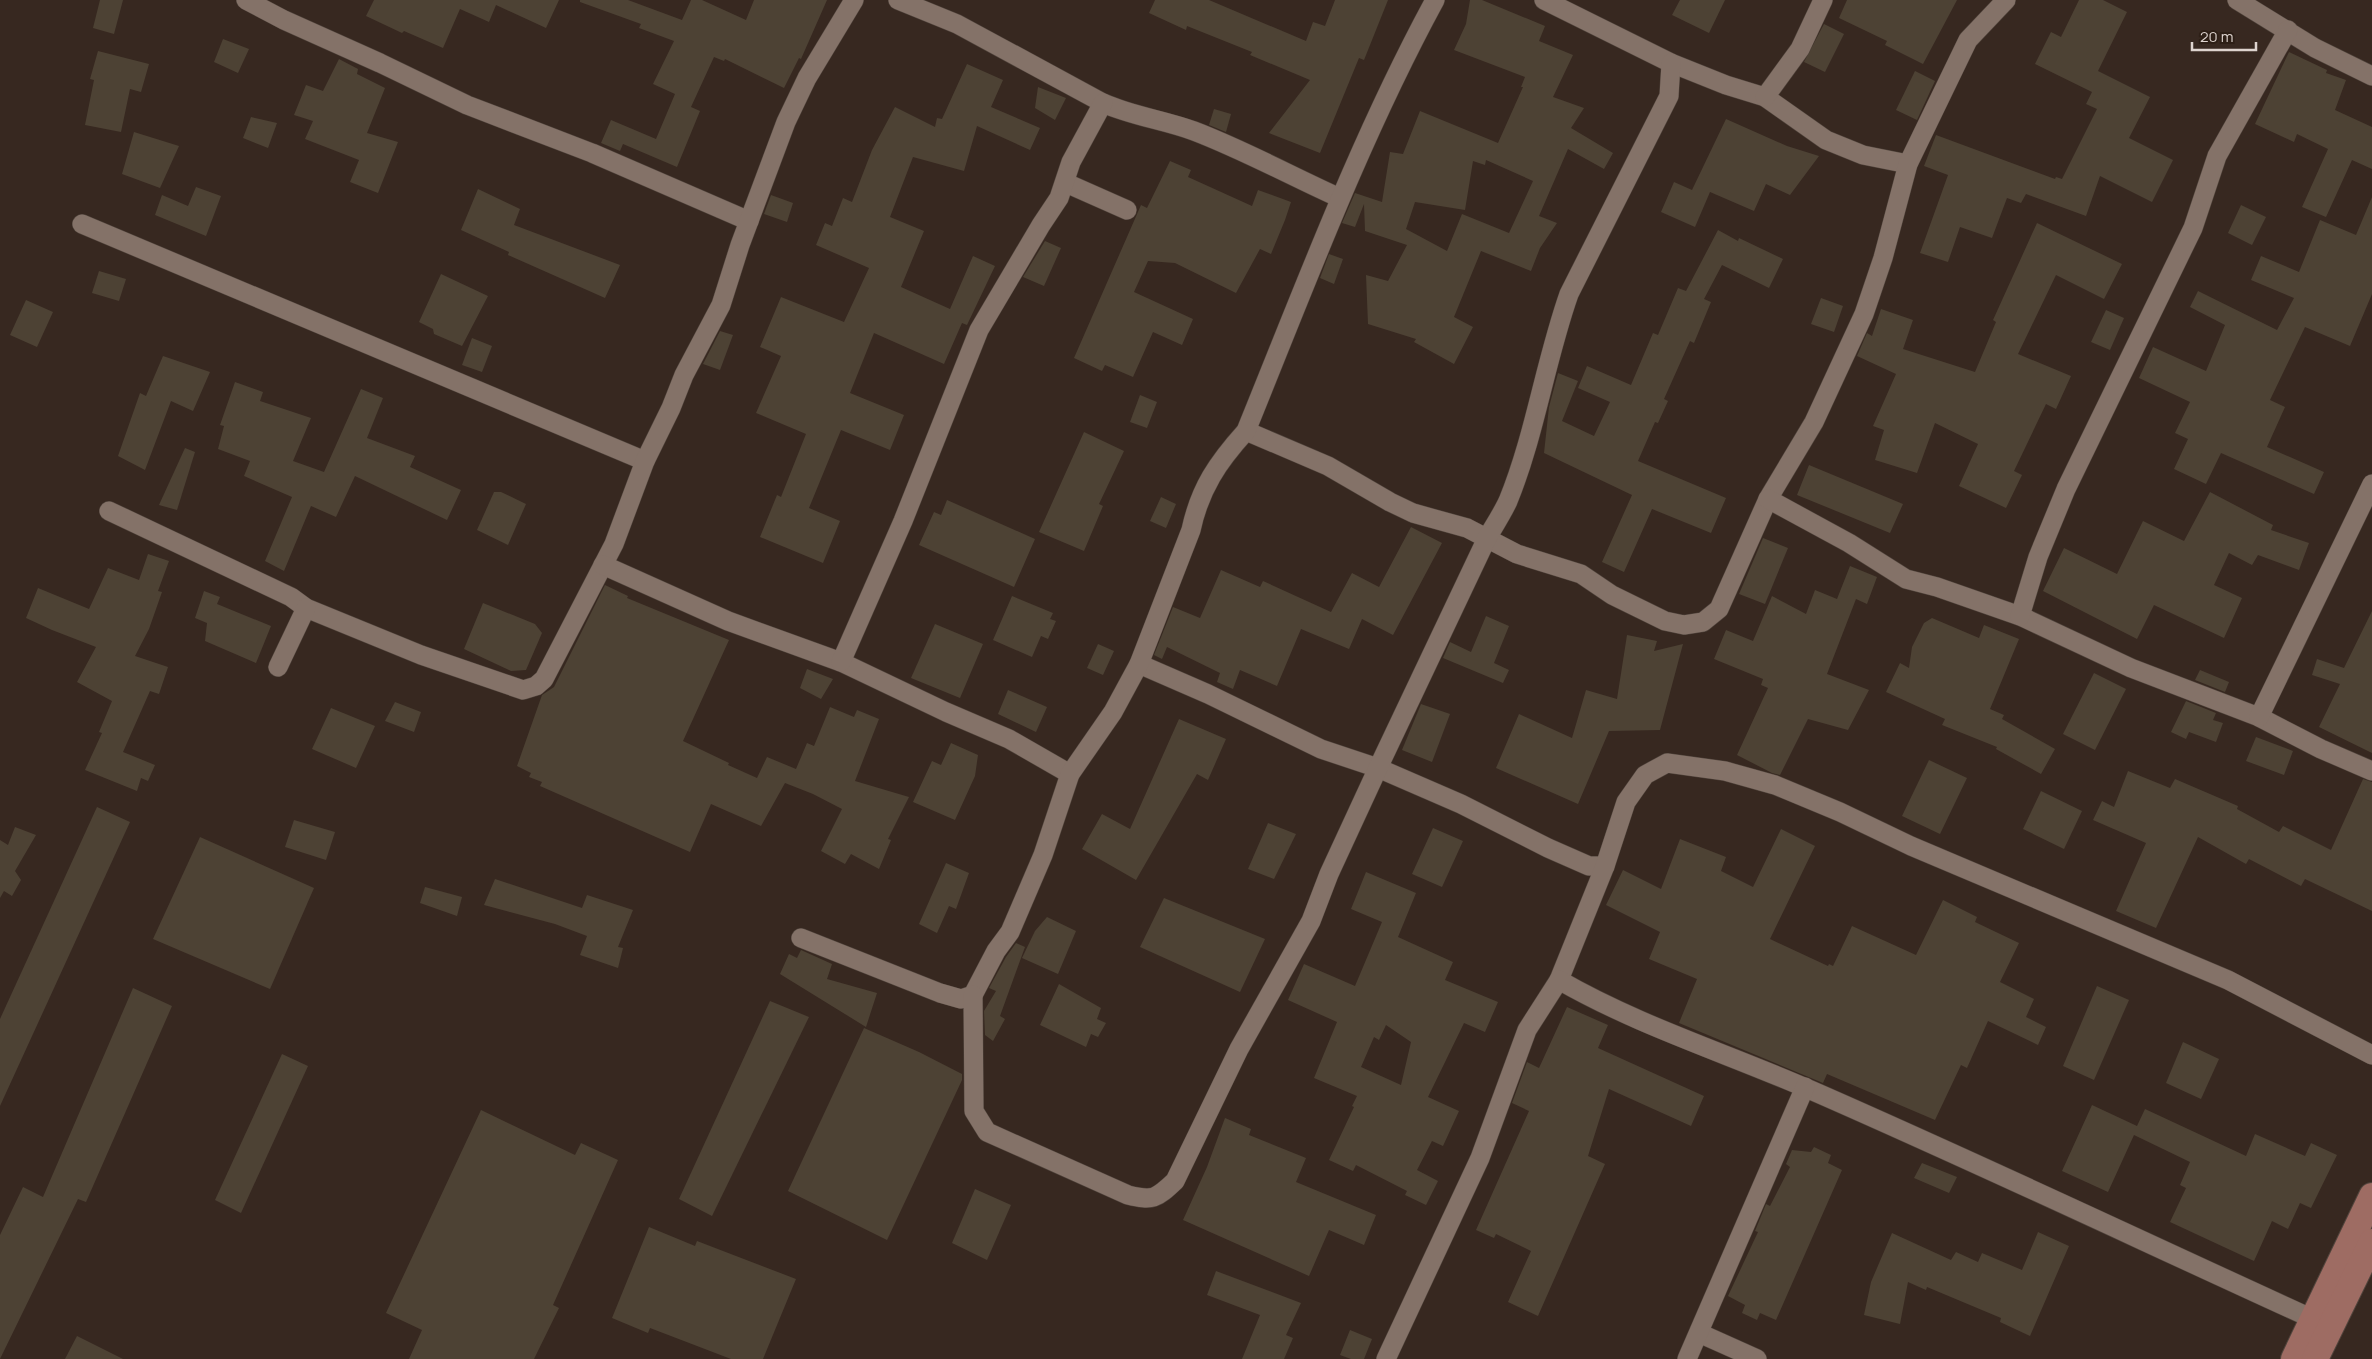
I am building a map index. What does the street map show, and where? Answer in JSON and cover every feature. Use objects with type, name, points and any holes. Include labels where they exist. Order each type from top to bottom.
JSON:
[{"type":"main road","points":[[2294,1359],[2372,1196]]},
{"type":"main road","points":[[2315,1359],[2366,1271],[2372,1242]]},
{"type":"street","points":[[246,0],[284,20],[467,105],[592,153],[749,221]]},
{"type":"street","points":[[109,512],[291,597],[306,608],[421,655],[523,690],[536,686],[544,679],[614,544],[645,461],[671,408],[684,375],[720,305],[749,221],[789,116],[807,78],[854,0]]},
{"type":"street","points":[[898,0],[957,24],[1102,102],[1125,112],[1192,130],[1249,154],[1340,198]]},
{"type":"street","points":[[1436,0],[1407,52],[1340,198],[1246,431],[1219,462],[1204,487],[1191,530],[1139,664],[1113,712],[1070,774],[1044,855],[1010,932],[996,951],[973,995],[974,1110],[987,1132],[1128,1196],[1147,1200],[1161,1194],[1175,1182],[1239,1049],[1311,921],[1329,874],[1378,768],[1487,538],[1507,503],[1521,465],[1559,322],[1569,294],[1669,96],[1671,63]]},
{"type":"street","points":[[1544,0],[1671,63],[1726,86],[1766,97],[1826,140],[1863,155],[1908,164]]},
{"type":"street","points":[[1766,97],[1800,49],[1823,0]]},
{"type":"street","points":[[1246,431],[1328,466],[1390,502],[1413,513],[1467,528],[1517,554],[1581,574],[1612,595],[1664,621],[1684,625],[1703,622],[1719,610],[1768,499],[1814,422],[1864,314],[1883,258],[1908,164],[1968,40],[2006,0]]},
{"type":"street","points":[[2237,0],[2315,48],[2372,76]]},
{"type":"street","points":[[2020,616],[2038,557],[2066,489],[2193,228],[2217,156],[2288,30]]},
{"type":"street","points":[[841,662],[903,521],[979,330],[1059,198],[1066,183],[1071,162],[1102,102]]},
{"type":"street","points":[[1066,183],[1128,210]]},
{"type":"street","points":[[82,224],[645,461]]},
{"type":"street","points":[[2259,717],[2372,484]]},
{"type":"street","points":[[1768,499],[1849,543],[1906,579],[1937,587],[2020,616],[2131,668],[2259,717],[2321,749],[2372,771]]},
{"type":"street","points":[[603,565],[728,621],[841,662],[946,712],[1009,739],[1070,774]]},
{"type":"street","points":[[278,667],[306,608]]},
{"type":"street","points":[[1139,664],[1208,694],[1321,749],[1378,768],[1461,804],[1556,852],[1589,866],[1605,866]]},
{"type":"street","points":[[1386,1359],[1480,1158],[1527,1030],[1559,980],[1605,866],[1626,802],[1645,775],[1667,763],[1725,771],[1775,785],[1840,812],[1911,846],[2219,977],[2372,1055]]},
{"type":"street","points":[[801,938],[940,993],[961,999],[973,995]]},
{"type":"street","points":[[1559,980],[1595,1001],[1805,1087],[2313,1319]]},
{"type":"street","points":[[1687,1359],[1805,1087]]},
{"type":"street","points":[[1699,1333],[1756,1359]]},
{"type":"building","points":[[100,0],[123,0],[114,34],[93,28]]},
{"type":"building","points":[[374,0],[559,0],[546,28],[496,5],[489,22],[460,9],[443,48],[404,31],[402,33],[366,16]]},
{"type":"building","points":[[580,0],[628,0],[682,20],[691,0],[702,0],[746,20],[754,0],[827,0],[801,59],[799,58],[784,88],[725,59],[724,61],[714,57],[691,107],[700,111],[677,167],[623,144],[620,151],[601,143],[611,120],[656,139],[675,94],[653,84],[674,41],[639,28],[641,24],[580,2]]},
{"type":"building","points":[[1155,0],[1209,0],[1306,41],[1313,22],[1325,26],[1335,0],[1388,0],[1364,60],[1359,58],[1320,153],[1269,133],[1310,80],[1250,55],[1252,52],[1187,26],[1186,30],[1149,13]]},
{"type":"building","points":[[1470,0],[1482,0],[1545,26],[1539,41],[1573,55],[1553,97],[1584,108],[1571,128],[1613,153],[1604,169],[1568,149],[1539,216],[1557,223],[1540,248],[1531,271],[1481,251],[1454,317],[1473,327],[1454,364],[1414,342],[1416,339],[1368,324],[1366,275],[1388,281],[1407,245],[1365,231],[1364,204],[1355,227],[1342,223],[1355,193],[1382,202],[1390,152],[1403,154],[1420,111],[1498,143],[1523,87],[1521,87],[1525,77],[1454,50],[1466,24]],"holes":[[[1486,160],[1533,181],[1509,233],[1462,214],[1447,251],[1406,229],[1415,202],[1465,210],[1473,161],[1485,165]]]},
{"type":"building","points":[[1680,0],[1725,0],[1709,33],[1672,15]]},
{"type":"building","points":[[1847,0],[1957,0],[1923,64],[1885,45],[1887,41],[1839,18]]},
{"type":"building","points":[[2079,0],[2103,0],[2127,12],[2098,71],[2150,97],[2129,138],[2173,160],[2152,202],[2100,176],[2086,216],[2026,194],[2021,203],[2007,198],[1992,238],[1960,227],[1948,262],[1920,253],[1948,175],[1924,166],[1936,135],[2055,179],[2056,177],[2062,179],[2097,109],[2086,104],[2092,92],[2035,64],[2051,32],[2061,37]]},
{"type":"building","points":[[1824,24],[1844,34],[1825,72],[1804,62]]},
{"type":"building","points":[[223,39],[249,49],[238,73],[214,62]]},
{"type":"building","points":[[98,51],[149,64],[141,92],[130,89],[121,132],[85,125],[94,80],[90,79]]},
{"type":"building","points":[[2289,52],[2327,70],[2326,73],[2346,80],[2335,110],[2372,127],[2372,169],[2352,160],[2326,217],[2302,207],[2328,149],[2297,134],[2294,142],[2255,124]]},
{"type":"building","points":[[339,59],[358,69],[357,74],[385,88],[367,133],[398,142],[378,193],[350,182],[359,160],[305,139],[313,121],[294,115],[306,85],[323,91]]},
{"type":"building","points":[[967,64],[1003,80],[991,107],[1040,128],[1030,150],[977,126],[964,171],[913,157],[890,217],[924,231],[901,287],[950,309],[973,256],[995,266],[967,325],[962,323],[944,364],[874,333],[850,393],[904,415],[890,450],[841,430],[809,508],[840,521],[823,563],[760,537],[777,495],[781,497],[806,434],[756,413],[781,356],[760,347],[781,297],[844,322],[869,268],[816,245],[825,223],[832,226],[843,198],[852,202],[872,150],[895,107],[935,127],[937,118],[942,119]]},
{"type":"building","points":[[1915,71],[1935,81],[1917,120],[1896,110]]},
{"type":"building","points":[[1038,87],[1066,98],[1055,120],[1035,108]]},
{"type":"building","points":[[1214,109],[1231,114],[1226,132],[1209,125]]},
{"type":"building","points":[[251,117],[277,123],[268,148],[243,138]]},
{"type":"building","points":[[1726,119],[1787,146],[1819,156],[1790,195],[1766,184],[1754,211],[1710,192],[1695,227],[1661,212],[1674,182],[1692,190]]},
{"type":"building","points":[[134,132],[179,146],[160,188],[122,174]]},
{"type":"building","points":[[1170,161],[1191,170],[1188,177],[1252,206],[1258,190],[1291,202],[1271,254],[1260,249],[1236,293],[1175,263],[1148,261],[1134,292],[1193,319],[1182,345],[1153,332],[1133,377],[1105,365],[1102,371],[1074,358],[1141,205],[1147,208]]},
{"type":"building","points":[[196,187],[221,196],[206,236],[155,215],[162,195],[188,206]]},
{"type":"building","points":[[478,189],[520,209],[514,225],[620,265],[605,298],[508,255],[509,252],[461,230]]},
{"type":"building","points":[[771,195],[793,203],[787,222],[764,214]]},
{"type":"building","points":[[2372,197],[2372,294],[2350,346],[2305,327],[2270,400],[2285,407],[2267,447],[2324,472],[2314,494],[2221,453],[2206,484],[2174,469],[2188,439],[2175,433],[2190,402],[2139,378],[2153,347],[2206,371],[2225,325],[2190,307],[2198,291],[2277,330],[2294,298],[2251,280],[2261,256],[2299,272],[2320,220],[2356,235]]},
{"type":"building","points":[[2241,205],[2266,217],[2252,245],[2228,233]]},
{"type":"building","points":[[2037,223],[2122,264],[2104,299],[2056,275],[2018,354],[2071,376],[2056,409],[2046,404],[2014,471],[2022,475],[2006,508],[1959,486],[1978,444],[1935,423],[1917,473],[1875,460],[1884,430],[1873,426],[1896,374],[1857,356],[1867,333],[1872,336],[1881,309],[1913,320],[1903,349],[1975,372],[1996,322],[1993,320]]},
{"type":"building","points":[[1718,230],[1738,241],[1739,238],[1783,259],[1769,288],[1722,265],[1704,299],[1711,302],[1694,343],[1690,341],[1664,399],[1668,401],[1658,423],[1655,422],[1638,461],[1726,498],[1711,533],[1652,509],[1624,572],[1602,562],[1632,495],[1544,453],[1549,407],[1558,373],[1578,381],[1562,421],[1594,436],[1610,402],[1578,388],[1587,366],[1631,385],[1653,333],[1658,335],[1678,288],[1686,291]]},
{"type":"building","points":[[1045,241],[1061,248],[1044,286],[1023,277]]},
{"type":"building","points":[[1329,254],[1343,259],[1334,284],[1320,278]]},
{"type":"building","points":[[99,271],[126,279],[119,301],[92,293]]},
{"type":"building","points":[[441,274],[488,296],[462,346],[434,334],[433,329],[419,322]]},
{"type":"building","points":[[1821,298],[1843,306],[1834,332],[1811,324]]},
{"type":"building","points":[[26,300],[53,312],[37,347],[10,335]]},
{"type":"building","points":[[2106,310],[2124,318],[2110,350],[2091,342]]},
{"type":"building","points":[[720,331],[733,335],[720,370],[703,364]]},
{"type":"building","points":[[472,338],[492,346],[482,372],[462,365]]},
{"type":"building","points":[[163,356],[210,372],[193,411],[171,401],[145,470],[118,456],[140,393],[146,396]]},
{"type":"building","points":[[235,382],[263,392],[260,401],[311,418],[293,461],[324,472],[361,389],[383,398],[367,438],[415,456],[410,467],[461,490],[447,520],[355,476],[336,517],[311,506],[284,571],[265,561],[292,497],[244,476],[250,461],[218,449],[224,426],[220,425]]},
{"type":"building","points":[[1140,395],[1157,402],[1147,428],[1130,422]]},
{"type":"building","points":[[1084,432],[1124,451],[1099,504],[1103,506],[1084,551],[1039,532]]},
{"type":"building","points":[[185,448],[195,452],[177,510],[159,505]]},
{"type":"building","points":[[1809,465],[1903,504],[1890,533],[1797,495]]},
{"type":"building","points":[[494,492],[501,492],[526,504],[508,545],[477,530]]},
{"type":"building","points":[[2210,492],[2273,525],[2271,530],[2309,543],[2299,570],[2258,555],[2252,565],[2229,553],[2214,585],[2242,598],[2224,638],[2154,605],[2137,639],[2043,591],[2064,548],[2117,574],[2143,521],[2184,541]]},
{"type":"building","points":[[1161,497],[1176,504],[1166,528],[1150,521]]},
{"type":"building","points":[[947,500],[1035,539],[1014,587],[919,545],[934,512],[941,515]]},
{"type":"building","points":[[1411,527],[1442,543],[1393,635],[1362,619],[1349,649],[1301,629],[1277,686],[1240,670],[1233,689],[1217,682],[1220,673],[1167,647],[1162,659],[1154,655],[1173,607],[1200,618],[1221,570],[1260,587],[1263,581],[1331,612],[1352,573],[1379,587]]},
{"type":"building","points":[[1763,538],[1788,548],[1765,604],[1739,594]]},
{"type":"building","points":[[148,554],[169,561],[158,591],[162,592],[149,629],[135,656],[168,667],[159,694],[150,691],[123,752],[155,765],[148,781],[141,778],[137,791],[85,770],[102,733],[99,732],[112,701],[77,682],[96,647],[26,618],[38,588],[89,609],[108,568],[139,580]]},
{"type":"building","points":[[1850,566],[1877,577],[1867,604],[1856,599],[1827,674],[1869,690],[1848,730],[1808,719],[1780,775],[1772,773],[1737,755],[1768,688],[1761,685],[1763,679],[1714,659],[1726,630],[1753,641],[1772,596],[1806,614],[1815,590],[1837,599]]},
{"type":"building","points":[[605,585],[628,596],[627,598],[729,640],[683,741],[729,763],[728,765],[757,778],[767,757],[796,769],[807,743],[814,746],[830,707],[854,717],[857,710],[879,719],[855,781],[909,797],[888,839],[891,840],[879,869],[851,854],[845,864],[821,851],[842,809],[813,794],[785,783],[761,826],[711,804],[690,852],[540,786],[542,782],[529,777],[531,773],[517,766],[542,695],[554,687]]},
{"type":"building","points":[[204,591],[220,597],[217,604],[271,626],[256,663],[205,641],[207,623],[195,618]]},
{"type":"building","points":[[1012,596],[1053,613],[1050,619],[1056,621],[1048,639],[1041,636],[1032,657],[993,640]]},
{"type":"building","points":[[483,603],[535,624],[542,633],[526,670],[511,671],[464,649]]},
{"type":"building","points":[[2372,611],[2372,753],[2319,727],[2340,684],[2312,675],[2317,659],[2344,668]]},
{"type":"building","points":[[1486,616],[1509,626],[1494,663],[1509,670],[1503,683],[1443,658],[1450,642],[1471,652]]},
{"type":"building","points":[[1932,618],[1979,638],[1984,625],[2019,639],[1990,709],[2004,715],[2002,719],[2055,749],[2041,774],[1996,749],[1997,747],[1942,725],[1945,719],[1886,692],[1900,663],[1909,668],[1912,647],[1924,623]]},
{"type":"building","points":[[935,624],[983,644],[960,698],[911,678]]},
{"type":"building","points":[[1627,635],[1657,641],[1654,651],[1683,644],[1660,730],[1609,731],[1578,804],[1496,768],[1519,714],[1572,738],[1586,690],[1617,699]]},
{"type":"building","points":[[1098,644],[1114,651],[1103,675],[1087,668]]},
{"type":"building","points":[[807,669],[833,679],[821,699],[800,688]]},
{"type":"building","points":[[2200,670],[2229,682],[2225,692],[2195,680]]},
{"type":"building","points":[[2094,673],[2126,689],[2095,750],[2063,734]]},
{"type":"building","points":[[1008,690],[1047,707],[1036,732],[998,714]]},
{"type":"building","points":[[2186,701],[2216,713],[2213,720],[2223,723],[2216,742],[2189,732],[2186,739],[2171,732]]},
{"type":"building","points":[[395,702],[421,712],[414,732],[385,721]]},
{"type":"building","points":[[1421,704],[1450,714],[1432,762],[1402,750]]},
{"type":"building","points":[[331,708],[375,726],[356,768],[312,749]]},
{"type":"building","points":[[1179,719],[1226,739],[1208,780],[1197,774],[1136,880],[1082,849],[1102,814],[1130,829]]},
{"type":"building","points":[[2256,737],[2293,751],[2284,775],[2246,761]]},
{"type":"building","points":[[951,743],[978,755],[975,776],[955,820],[913,802],[932,761],[941,765]]},
{"type":"building","points":[[1929,760],[1967,778],[1940,834],[1902,816]]},
{"type":"building","points":[[2128,771],[2170,788],[2175,779],[2238,806],[2237,809],[2279,832],[2283,826],[2331,850],[2363,779],[2372,782],[2372,911],[2305,879],[2301,886],[2249,859],[2246,864],[2198,837],[2156,928],[2116,911],[2146,843],[2093,820],[2102,801],[2114,807]]},
{"type":"building","points":[[2041,791],[2082,811],[2064,849],[2023,829]]},
{"type":"building","points":[[97,807],[130,822],[0,1106],[0,1019]]},
{"type":"building","points":[[294,820],[335,832],[326,860],[285,847]]},
{"type":"building","points":[[1268,823],[1296,834],[1274,879],[1248,869]]},
{"type":"building","points":[[15,827],[36,835],[15,871],[21,880],[12,896],[4,891],[0,898],[0,840],[8,845]]},
{"type":"building","points":[[1433,828],[1463,841],[1442,887],[1412,874]]},
{"type":"building","points":[[1781,829],[1815,846],[1770,939],[1828,966],[1829,964],[1833,966],[1852,926],[1916,955],[1943,900],[1977,917],[1975,922],[2019,943],[2000,982],[2034,999],[2026,1017],[2046,1027],[2038,1045],[1988,1021],[1967,1068],[1961,1065],[1935,1120],[1827,1074],[1823,1083],[1679,1023],[1697,979],[1649,959],[1660,932],[1606,905],[1623,870],[1661,889],[1680,839],[1726,857],[1721,871],[1753,887]]},
{"type":"building","points":[[200,837],[314,888],[270,989],[153,939]]},
{"type":"building","points":[[946,863],[969,873],[956,909],[949,906],[937,933],[919,924]]},
{"type":"building","points":[[1366,872],[1416,893],[1398,937],[1453,962],[1445,980],[1498,1002],[1485,1032],[1464,1023],[1428,1097],[1459,1111],[1443,1146],[1432,1141],[1417,1170],[1438,1181],[1426,1205],[1405,1195],[1407,1191],[1356,1165],[1353,1171],[1329,1160],[1354,1107],[1352,1106],[1357,1096],[1314,1078],[1337,1022],[1288,1000],[1304,964],[1355,986],[1382,922],[1351,909]],"holes":[[[1386,1025],[1411,1042],[1401,1085],[1361,1067],[1374,1037],[1379,1040]]]},
{"type":"building","points":[[495,879],[582,908],[587,895],[633,910],[618,947],[623,948],[618,968],[580,955],[587,936],[555,924],[484,905]]},
{"type":"building","points":[[425,887],[462,897],[457,916],[420,903]]},
{"type":"building","points":[[1164,898],[1265,939],[1240,992],[1140,947]]},
{"type":"building","points":[[1047,917],[1076,931],[1058,974],[1022,958],[1035,931]]},
{"type":"building","points":[[1016,943],[1025,947],[1000,1016],[1005,1019],[993,1041],[985,1035],[984,1011],[996,991],[989,988]]},
{"type":"building","points":[[801,950],[832,964],[827,979],[877,993],[866,1027],[780,974],[789,954],[797,958]]},
{"type":"building","points":[[1059,984],[1101,1008],[1097,1019],[1106,1023],[1098,1037],[1091,1034],[1086,1047],[1040,1025]]},
{"type":"building","points":[[2097,986],[2129,1000],[2094,1080],[2063,1066]]},
{"type":"building","points":[[133,988],[172,1006],[86,1202],[78,1199],[0,1359],[0,1235],[23,1187],[43,1197]]},
{"type":"building","points":[[770,1001],[809,1017],[712,1216],[679,1199]]},
{"type":"building","points":[[1567,1007],[1608,1025],[1598,1048],[1704,1096],[1691,1126],[1609,1089],[1588,1156],[1605,1164],[1538,1316],[1508,1302],[1531,1251],[1496,1234],[1494,1238],[1476,1230],[1529,1111],[1512,1103],[1527,1062],[1539,1068]]},
{"type":"building","points":[[864,1028],[919,1052],[962,1074],[962,1080],[887,1240],[788,1191]]},
{"type":"building","points":[[2183,1042],[2219,1059],[2201,1099],[2166,1083]]},
{"type":"building","points":[[282,1054],[308,1066],[241,1213],[215,1200]]},
{"type":"building","points":[[2092,1105],[2137,1126],[2145,1109],[2246,1156],[2255,1134],[2305,1156],[2311,1143],[2337,1155],[2311,1208],[2300,1203],[2288,1229],[2272,1221],[2254,1261],[2170,1222],[2186,1188],[2180,1185],[2190,1162],[2134,1135],[2108,1192],[2062,1171]]},
{"type":"building","points":[[481,1110],[575,1155],[581,1143],[618,1160],[553,1305],[559,1308],[534,1359],[409,1359],[422,1330],[386,1313]]},
{"type":"building","points":[[1225,1118],[1251,1129],[1249,1135],[1306,1158],[1296,1182],[1376,1215],[1364,1245],[1329,1230],[1309,1276],[1183,1220],[1207,1167]]},
{"type":"building","points":[[1814,1147],[1831,1155],[1828,1163],[1842,1170],[1776,1320],[1760,1313],[1757,1320],[1742,1313],[1745,1305],[1728,1296],[1758,1232],[1755,1231],[1766,1204],[1770,1206],[1790,1167],[1786,1164],[1792,1150],[1811,1152]]},
{"type":"building","points":[[1922,1163],[1957,1177],[1949,1193],[1914,1178]]},
{"type":"building","points":[[975,1189],[1011,1205],[987,1260],[952,1243]]},
{"type":"building","points":[[649,1227],[695,1246],[697,1241],[796,1279],[763,1359],[731,1359],[650,1328],[648,1333],[612,1318]]},
{"type":"building","points":[[2038,1232],[2069,1246],[2030,1336],[2000,1322],[2001,1318],[1927,1287],[1926,1290],[1908,1282],[1900,1324],[1864,1315],[1871,1282],[1892,1233],[1951,1260],[1956,1252],[1978,1262],[1982,1253],[2022,1270]]},
{"type":"building","points":[[1216,1271],[1301,1303],[1286,1335],[1293,1338],[1284,1359],[1242,1359],[1260,1315],[1207,1295]]},
{"type":"building","points":[[1350,1330],[1372,1339],[1364,1359],[1351,1359],[1340,1355]]},
{"type":"building","points":[[77,1336],[123,1359],[65,1359]]}]
